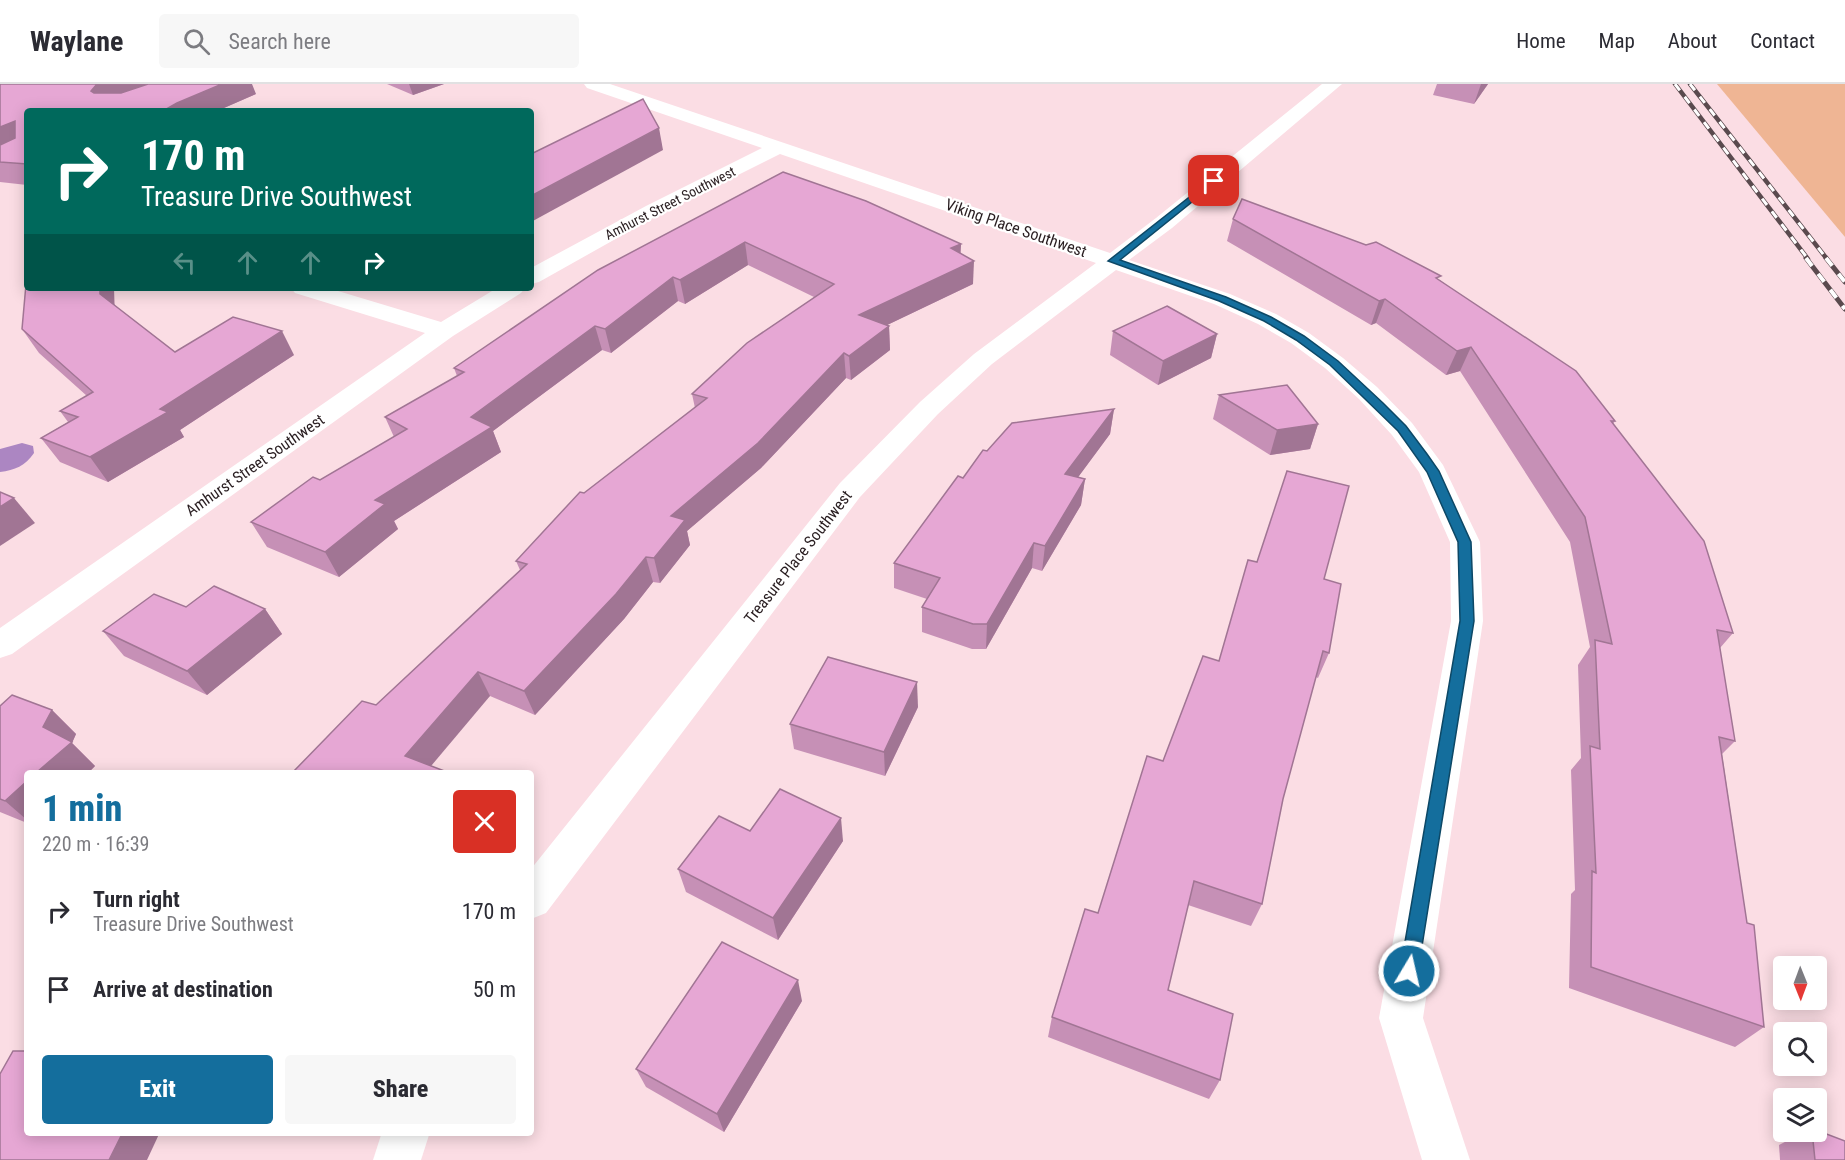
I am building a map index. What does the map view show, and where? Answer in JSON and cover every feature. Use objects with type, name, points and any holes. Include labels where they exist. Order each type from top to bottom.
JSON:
[{"type":"street","name":"Viking Place Southwest","points":[[593,84],[1222,299],[1267,319],[1300,338],[1334,363],[1368,393],[1414,446],[1433,471],[1465,542],[1467,621],[1401,1018],[1446,1160]]},
{"type":"street","name":"Treasure Place Southwest","points":[[534,896],[850,490],[929,408],[983,359],[1164,223],[1330,84]]},
{"type":"street","name":"Amhurst Street Southwest","points":[[534,275],[653,210],[779,147]]},
{"type":"street","points":[[313,291],[444,331]]},
{"type":"street","name":"Amhurst Street Southwest","points":[[0,645],[444,331],[508,291]]},
{"type":"street","points":[[397,1160],[405,1136]]},
{"type":"shaded area","points":[[1717,84],[1845,84],[1845,237]]},
{"type":"shaded area","points":[[22,443],[33,446],[34,453],[19,467],[0,472],[0,449]]},
{"type":"building","points":[[0,84],[97,84],[91,91],[94,93],[121,93],[148,84],[222,84],[168,108],[24,108],[24,164],[0,162],[0,145],[15,138],[15,121],[0,127]]},
{"type":"building","points":[[643,99],[659,128],[534,194],[534,153]]},
{"type":"building","points":[[783,172],[866,201],[961,244],[951,248],[974,261],[859,315],[889,326],[849,356],[844,353],[758,443],[671,516],[685,520],[654,558],[646,557],[616,594],[524,691],[478,672],[405,756],[442,770],[295,770],[362,701],[376,705],[527,564],[516,561],[580,492],[584,493],[707,398],[692,394],[747,343],[834,284],[745,242],[680,280],[673,277],[605,329],[595,326],[471,417],[492,427],[375,500],[385,504],[325,552],[251,522],[313,477],[320,480],[407,429],[385,417],[464,372],[454,368],[598,270]]},
{"type":"building","points":[[1242,199],[1366,245],[1376,242],[1441,276],[1436,278],[1576,371],[1615,421],[1611,421],[1704,541],[1733,633],[1717,630],[1735,741],[1719,737],[1747,923],[1754,925],[1764,1027],[1591,967],[1592,871],[1596,873],[1590,746],[1600,749],[1595,640],[1612,644],[1585,517],[1471,347],[1457,351],[1385,299],[1379,301],[1233,219]]},
{"type":"building","points":[[25,291],[100,291],[100,294],[175,352],[233,317],[282,331],[160,409],[168,412],[90,457],[41,438],[78,417],[60,411],[93,392],[22,329]]},
{"type":"building","points":[[1167,306],[1217,334],[1163,361],[1113,331]]},
{"type":"building","points":[[1287,385],[1318,424],[1277,430],[1219,395]]},
{"type":"building","points":[[1114,409],[1065,474],[1085,479],[1045,546],[1034,543],[987,624],[973,624],[922,607],[940,578],[894,563],[958,476],[963,478],[983,450],[987,451],[1012,423]]},
{"type":"building","points":[[1287,471],[1349,486],[1324,579],[1341,584],[1329,653],[1323,651],[1283,799],[1262,904],[1194,881],[1168,990],[1233,1014],[1220,1080],[1052,1017],[1085,909],[1098,913],[1147,756],[1163,761],[1203,656],[1219,661],[1248,560],[1257,562]]},
{"type":"building","points":[[0,492],[14,498],[0,507]]},
{"type":"building","points":[[214,586],[265,609],[187,671],[103,631],[154,594],[186,607]]},
{"type":"building","points":[[828,657],[917,682],[884,752],[790,724]]},
{"type":"building","points":[[12,695],[52,710],[43,727],[72,742],[39,770],[24,770],[24,784],[5,801],[0,799],[0,706]]},
{"type":"building","points":[[780,789],[841,818],[773,918],[678,869],[719,816],[750,831]]},
{"type":"building","points":[[722,942],[798,980],[717,1114],[636,1069]]},
{"type":"building","points":[[13,1051],[24,1051],[24,1136],[121,1136],[109,1160],[0,1160],[0,1074]]},
{"type":"building","points":[[1827,1134],[1845,1141],[1845,1160],[1815,1160],[1813,1142],[1827,1142]]},
{"type":"railway","points":[[1675,84],[1808,259]]},
{"type":"railway","points":[[1690,84],[1827,259]]},
{"type":"railway","points":[[1806,258],[1845,309]]},
{"type":"railway","points":[[1826,258],[1845,282]]},
{"type":"route","points":[[1214,181],[1164,223],[1113,261],[1222,299],[1267,319],[1300,338],[1334,363],[1368,393],[1402,429],[1433,471],[1465,542],[1467,621],[1409,971]]}]
